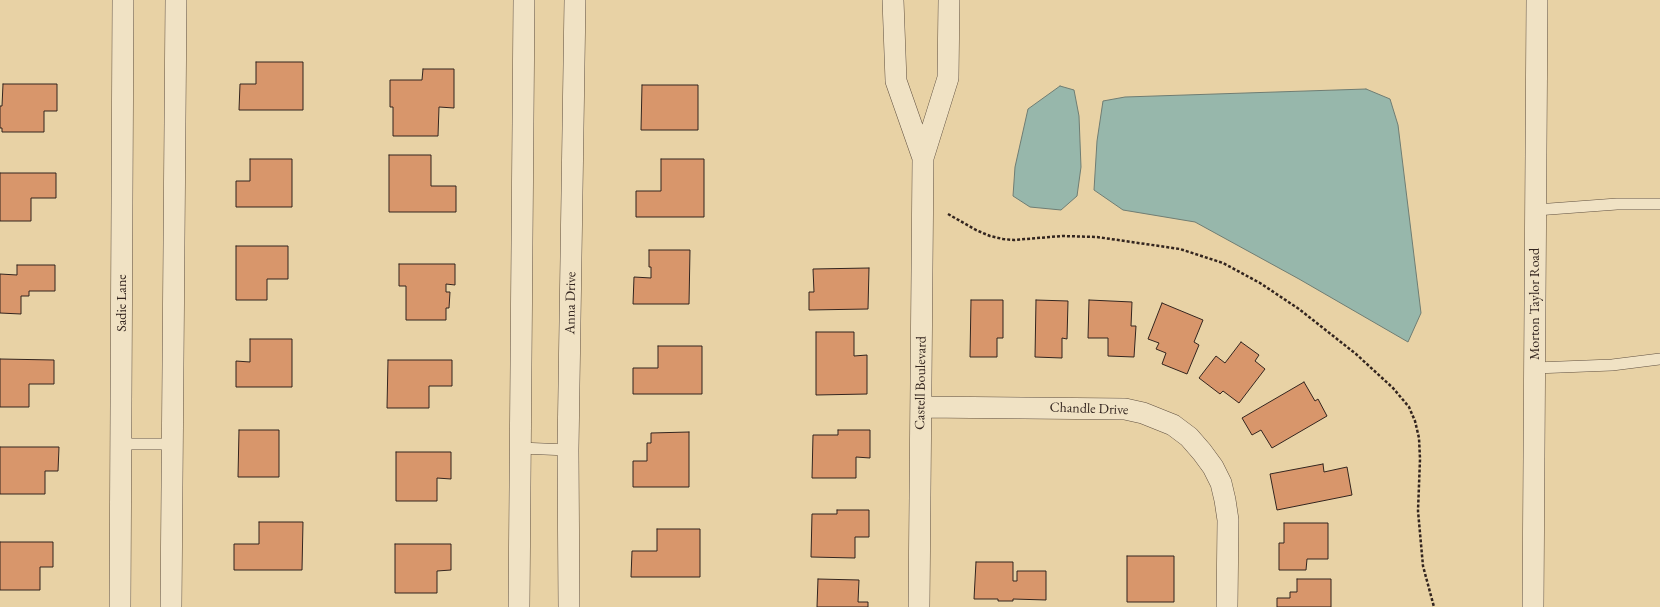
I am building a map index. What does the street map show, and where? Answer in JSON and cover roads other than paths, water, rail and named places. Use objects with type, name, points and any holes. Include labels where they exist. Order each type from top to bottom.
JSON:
[{"type":"street","name":"Sadie Lane","points":[[120,607],[123,0]]},
{"type":"street","points":[[171,607],[176,0]]},
{"type":"street","points":[[519,607],[524,0]]},
{"type":"street","name":"Anna Drive","points":[[568,607],[568,450],[575,0]]},
{"type":"street","name":"Castell Boulevard","points":[[893,0],[896,81],[923,158]]},
{"type":"street","name":"Castell Boulevard","points":[[919,607],[923,158],[948,78],[949,0]]},
{"type":"street","name":"Morton Taylor Road","points":[[1533,607],[1537,0]]},
{"type":"street","name":"Chandle Drive","points":[[920,407],[1126,409],[1143,413],[1173,425],[1189,437],[1202,452],[1213,467],[1220,483],[1225,500],[1228,520],[1227,607]]},
{"type":"lane","points":[[1536,210],[1617,204],[1660,204]]},
{"type":"lane","points":[[1535,368],[1612,365],[1660,359]]},
{"type":"lane","points":[[122,444],[172,444]]},
{"type":"lane","points":[[520,448],[568,450]]}]
